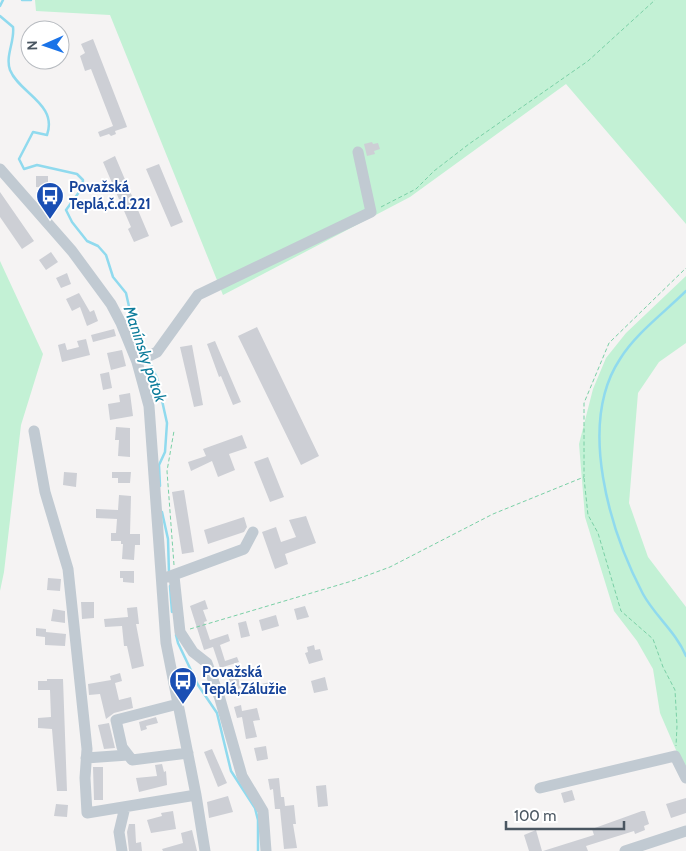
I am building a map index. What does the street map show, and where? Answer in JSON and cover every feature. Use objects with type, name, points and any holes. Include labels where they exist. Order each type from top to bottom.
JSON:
[{"type":"street","points":[[144,359],[157,352],[198,295],[371,212],[358,152]]},
{"type":"street","points":[[0,169],[72,251],[111,304],[144,359],[166,643],[205,851]]},
{"type":"street","points":[[34,431],[45,492],[68,569],[86,758],[87,813],[196,795]]},
{"type":"street","points":[[161,578],[174,576],[244,549],[253,532]]},
{"type":"street","points":[[174,576],[180,632],[193,652],[207,663],[220,699],[242,776],[263,811],[266,851]]},
{"type":"street","points":[[178,704],[116,720],[122,747],[132,760],[188,753]]},
{"type":"street","points":[[86,758],[128,755]]},
{"type":"street","points":[[540,788],[675,756],[686,778]]},
{"type":"street","points":[[122,851],[119,832],[125,807]]},
{"type":"street","points":[[625,851],[686,832]]},
{"type":"path","points":[[371,212],[416,189],[434,171],[469,144],[588,61],[655,0]]},
{"type":"path","points":[[675,756],[677,726],[675,690],[663,667],[653,639],[621,611],[598,533],[588,515],[584,478],[584,403],[608,343],[686,268]]},
{"type":"path","points":[[174,430],[168,471],[174,576]]},
{"type":"path","points":[[180,632],[390,568],[493,514],[584,478]]},
{"type":"green space","points":[[35,0],[686,0],[686,224],[566,84],[410,197],[223,295],[110,15],[36,11]]},
{"type":"green space","points":[[0,261],[43,354],[21,425],[4,572],[0,591]]},
{"type":"green space","points":[[686,276],[686,343],[659,362],[638,393],[629,503],[648,557],[686,607],[686,780],[679,757],[660,713],[653,669],[637,641],[614,611],[585,517],[579,444],[593,389],[606,358],[626,333]]},
{"type":"building","points":[[93,39],[127,127],[115,131],[116,134],[111,136],[109,134],[100,137],[98,132],[113,126],[91,69],[85,71],[80,56],[85,53],[81,44]]},
{"type":"building","points":[[372,142],[373,144],[378,143],[380,149],[374,151],[375,154],[367,156],[364,144]]},
{"type":"building","points":[[115,156],[149,236],[134,242],[128,229],[131,227],[103,162]]},
{"type":"building","points":[[159,164],[183,222],[171,227],[146,169]]},
{"type":"building","points":[[36,176],[48,176],[48,188],[36,187]]},
{"type":"building","points":[[0,192],[34,241],[22,249],[0,217]]},
{"type":"building","points":[[51,252],[58,262],[46,270],[39,260]]},
{"type":"building","points":[[67,273],[71,284],[61,288],[56,278]]},
{"type":"building","points":[[79,293],[90,312],[94,310],[98,321],[87,326],[80,307],[72,311],[66,299]]},
{"type":"building","points":[[257,327],[319,456],[301,465],[238,336]]},
{"type":"building","points":[[114,329],[116,336],[93,342],[91,335]]},
{"type":"building","points":[[86,339],[90,355],[62,362],[58,345],[65,343],[67,350],[79,347],[77,341]]},
{"type":"building","points":[[215,341],[241,402],[233,405],[221,376],[219,377],[207,344]]},
{"type":"building","points":[[192,345],[203,405],[194,407],[180,347]]},
{"type":"building","points":[[122,350],[126,366],[111,370],[107,353]]},
{"type":"building","points":[[109,372],[112,388],[103,390],[100,374]]},
{"type":"building","points":[[130,393],[133,416],[110,420],[108,404],[120,402],[119,395]]},
{"type":"building","points":[[116,427],[130,428],[130,457],[118,456],[119,440],[115,440]]},
{"type":"building","points":[[242,435],[247,448],[229,454],[235,470],[218,477],[212,461],[191,471],[188,462],[206,456],[203,449]]},
{"type":"building","points":[[268,457],[284,497],[270,502],[254,462]]},
{"type":"building","points":[[64,472],[77,473],[76,487],[63,485]]},
{"type":"building","points":[[112,472],[131,472],[130,483],[118,483],[118,478],[112,478]]},
{"type":"building","points":[[184,490],[194,552],[182,554],[172,492]]},
{"type":"building","points":[[119,495],[131,496],[130,534],[140,534],[140,545],[135,545],[134,560],[122,559],[123,544],[121,544],[121,541],[111,541],[111,533],[116,533],[117,519],[96,518],[96,509],[118,510]]},
{"type":"building","points":[[306,516],[316,543],[285,554],[288,564],[275,569],[262,532],[276,527],[281,542],[296,537],[289,520]]},
{"type":"building","points":[[244,517],[247,527],[244,532],[208,544],[204,530]]},
{"type":"building","points":[[120,571],[134,571],[134,583],[123,582],[123,578],[120,578]]},
{"type":"building","points":[[48,578],[61,579],[60,591],[47,590]]},
{"type":"building","points":[[205,600],[208,609],[203,610],[207,621],[204,622],[210,640],[228,634],[230,641],[220,645],[225,661],[237,657],[239,662],[220,668],[213,647],[204,650],[190,606]]},
{"type":"building","points":[[81,602],[94,602],[94,618],[82,619]]},
{"type":"building","points":[[305,606],[309,617],[297,620],[294,609]]},
{"type":"building","points":[[137,607],[139,624],[136,624],[144,666],[132,669],[127,646],[124,646],[122,626],[105,627],[104,619],[128,617],[127,608]]},
{"type":"building","points":[[53,609],[65,611],[65,623],[51,621]]},
{"type":"building","points":[[276,615],[279,626],[262,631],[259,620]]},
{"type":"building","points":[[246,621],[250,636],[241,638],[238,623]]},
{"type":"building","points":[[36,628],[46,629],[46,632],[66,634],[65,646],[45,645],[45,637],[36,636]]},
{"type":"building","points":[[314,645],[315,650],[320,649],[323,660],[309,664],[305,653],[308,652],[307,647]]},
{"type":"building","points":[[120,673],[122,681],[115,683],[119,700],[131,697],[133,708],[114,713],[106,719],[100,694],[89,695],[88,684],[111,680],[110,676]]},
{"type":"building","points":[[238,677],[241,688],[231,691],[229,679]]},
{"type":"building","points":[[325,677],[328,690],[314,693],[311,681]]},
{"type":"building","points":[[47,679],[63,679],[67,791],[57,791],[52,729],[38,728],[38,718],[51,717],[50,690],[38,690],[38,681],[47,681]]},
{"type":"building","points":[[270,682],[272,688],[249,693],[248,687]]},
{"type":"building","points":[[241,705],[242,711],[257,708],[260,720],[253,721],[257,737],[246,739],[242,717],[237,718],[234,707]]},
{"type":"building","points":[[156,717],[158,723],[146,726],[147,729],[141,731],[139,722]]},
{"type":"building","points":[[109,723],[115,748],[104,749],[98,725]]},
{"type":"building","points":[[266,746],[268,759],[257,761],[254,748]]},
{"type":"building","points":[[212,749],[227,783],[218,787],[204,752]]},
{"type":"building","points":[[162,764],[164,772],[166,771],[167,785],[139,792],[136,778],[157,776],[155,765]]},
{"type":"building","points":[[93,767],[103,767],[103,800],[94,800]]},
{"type":"building","points":[[279,778],[281,797],[284,797],[285,806],[294,805],[296,824],[293,824],[297,848],[284,849],[280,809],[275,809],[273,789],[270,790],[268,779]]},
{"type":"building","points":[[326,785],[328,806],[318,807],[316,786]]},
{"type":"building","points":[[572,790],[575,800],[564,803],[561,793]]},
{"type":"building","points":[[228,796],[233,812],[209,818],[207,802]]},
{"type":"building","points":[[686,798],[686,813],[671,818],[666,804]]},
{"type":"building","points":[[56,804],[68,805],[67,817],[54,816]]},
{"type":"building","points":[[173,811],[176,829],[151,833],[147,820],[162,816],[161,813]]},
{"type":"building","points":[[645,811],[649,824],[644,826],[645,830],[635,834],[634,831],[586,846],[588,851],[543,851],[594,835],[592,829]]},
{"type":"building","points":[[129,824],[135,824],[136,843],[141,842],[142,851],[129,851],[127,832]]},
{"type":"building","points":[[192,830],[197,851],[163,851],[162,849],[183,843],[181,833]]},
{"type":"building","points":[[536,830],[542,851],[529,851],[524,835]]},
{"type":"waterway","name":"Manínsky potok","points":[[0,6],[3,0]]},
{"type":"waterway","name":"Manínsky potok","points":[[22,0],[31,0]]},
{"type":"waterway","name":"Manínsky potok","points":[[0,16],[13,27],[9,59],[10,70],[21,86],[42,107],[47,115],[49,124],[47,135],[33,132],[19,159],[24,169],[37,165],[77,174],[83,180],[82,188],[66,210],[72,222],[87,241],[98,246],[106,255],[113,277],[126,293],[134,329],[146,354]]},
{"type":"waterway","points":[[686,291],[634,340],[620,359],[607,385],[601,414],[600,445],[603,477],[619,540],[643,594],[677,639],[686,656]]},
{"type":"waterway","name":"Manínsky potok","points":[[148,359],[157,378],[167,423],[165,452],[159,465],[160,486]]},
{"type":"waterway","name":"Manínsky potok","points":[[162,512],[168,539],[169,573]]},
{"type":"waterway","name":"Manínsky potok","points":[[170,586],[172,612]]},
{"type":"waterway","name":"Manínsky potok","points":[[176,635],[198,685],[217,713],[231,771],[255,808],[258,820],[258,851]]},
{"type":"place","name":"Považská Teplá,č.d.221","points":[[50,220]]},
{"type":"place","name":"Považská Teplá,Zálužie","points":[[183,705]]}]
